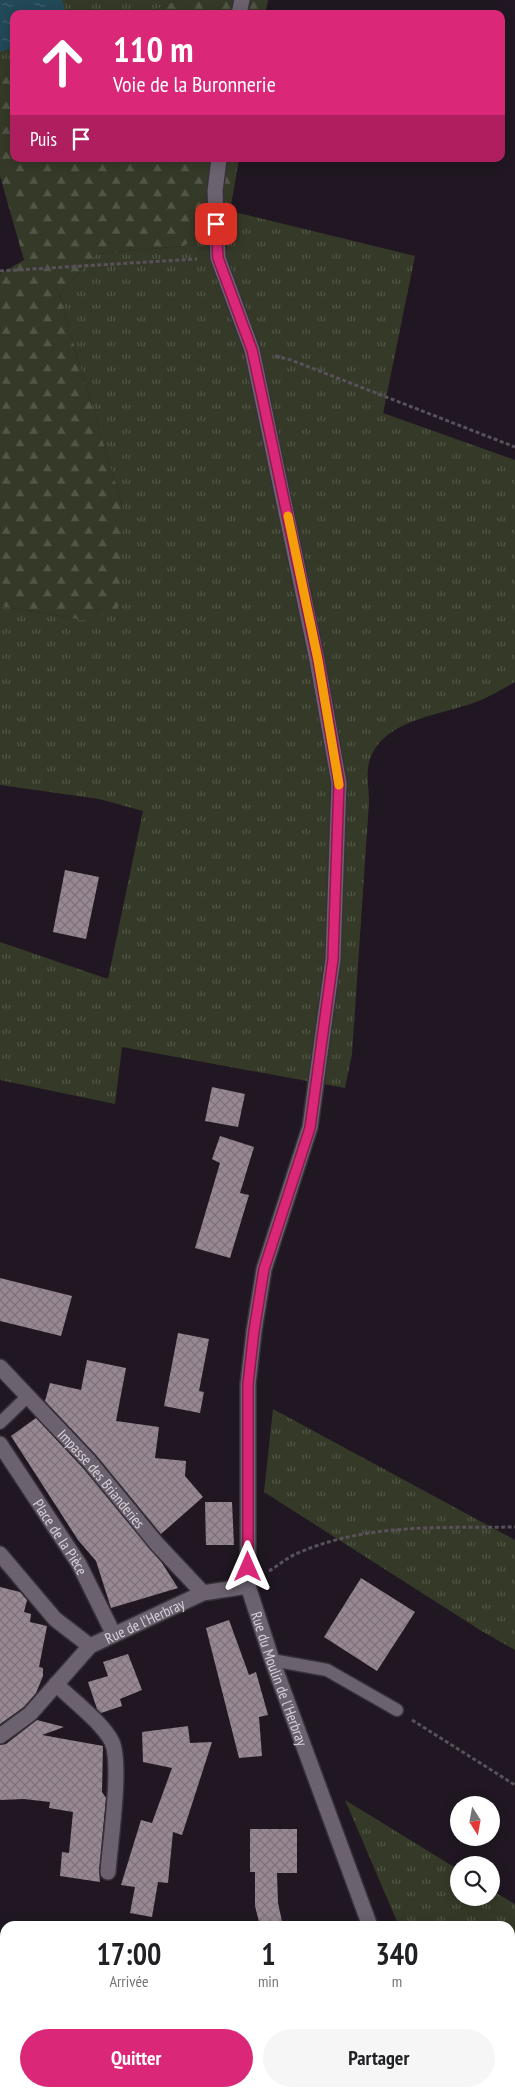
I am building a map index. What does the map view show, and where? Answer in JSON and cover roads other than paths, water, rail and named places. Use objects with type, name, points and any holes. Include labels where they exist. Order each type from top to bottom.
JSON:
[{"type":"street","name":"Rue du Moulin de l'Herbray","points":[[219,162],[215,191],[218,258],[252,350],[318,660],[339,783],[333,959],[310,1128],[264,1269],[254,1331],[248,1384],[248,1586],[272,1660],[368,1921]]},
{"type":"street","name":"Impasse des Brianderies","points":[[0,1367],[89,1461],[157,1544],[203,1592]]},
{"type":"street","name":"Place de la Pièce","points":[[0,1444],[79,1564],[114,1635]]},
{"type":"street","points":[[0,1554],[54,1619],[90,1646]]},
{"type":"street","name":"Rue de l'Herbray","points":[[0,1736],[30,1714],[90,1646],[203,1592],[248,1586]]},
{"type":"street","points":[[56,1684],[93,1719],[112,1741],[117,1760],[108,1872]]},
{"type":"lane","points":[[0,1424],[28,1396]]},
{"type":"lane","points":[[272,1660],[327,1670],[397,1710]]},
{"type":"water","points":[[0,0],[62,0],[65,10],[10,10],[10,49],[0,52]]}]
